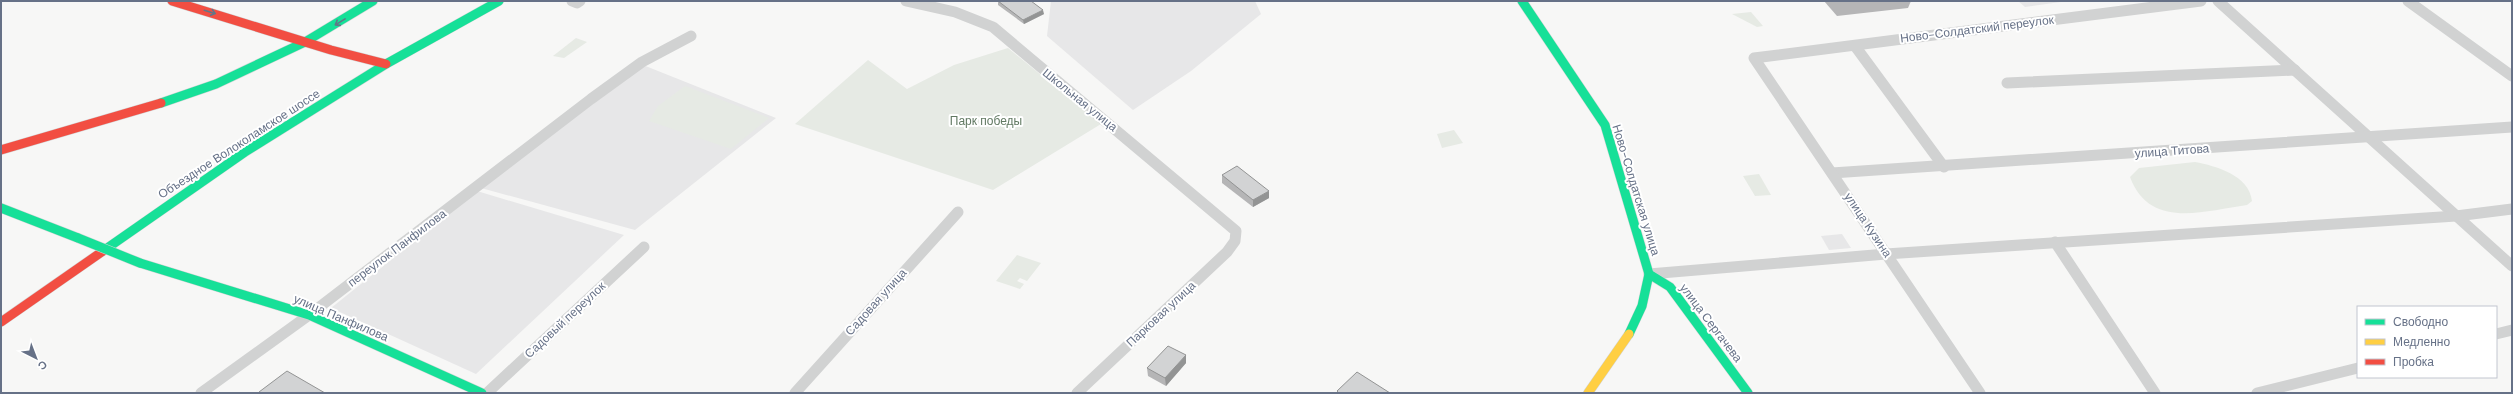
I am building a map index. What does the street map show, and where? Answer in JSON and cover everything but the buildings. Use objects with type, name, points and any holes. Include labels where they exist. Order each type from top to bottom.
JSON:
[{"type":"main road","points":[[172,1],[305,42],[386,64]]},
{"type":"main road","points":[[1,150],[186,96],[242,73],[305,42],[373,1]]},
{"type":"main road","name":"Объездное Волоколамское шоссе","points":[[1,322],[245,152],[386,64],[499,1]]},
{"type":"main road","name":"Ново-Солдатская улица","points":[[1522,1],[1605,125],[1649,274],[1647,291],[1639,314],[1611,364],[1588,393]]},
{"type":"main road","name":"улица Панфилова","points":[[1,208],[140,263],[309,315],[482,393]]},
{"type":"main road","name":"улица Сергачева","points":[[1649,274],[1670,287],[1748,393]]},
{"type":"street","points":[[572,1],[577,3],[580,1]]},
{"type":"street","name":"Школьная улица","points":[[906,1],[955,12],[993,27],[1236,231]]},
{"type":"street","name":"Ново-Солдатский переулок","points":[[1754,58],[2201,1]]},
{"type":"street","points":[[2218,1],[2512,266]]},
{"type":"street","points":[[2408,1],[2512,76]]},
{"type":"street","name":"переулок Панфилова","points":[[201,393],[309,315],[591,99],[642,62],[691,36]]},
{"type":"street","points":[[1855,46],[1944,167]]},
{"type":"street","name":"улица Кузина","points":[[1754,58],[1980,393]]},
{"type":"street","points":[[2007,83],[2295,70]]},
{"type":"street","name":"улица Титова","points":[[1832,173],[1944,167],[2512,127]]},
{"type":"street","points":[[1649,274],[1886,254],[2456,216],[2512,209]]},
{"type":"street","name":"Садовая улица","points":[[795,393],[958,212]]},
{"type":"street","name":"Парковая улица","points":[[1077,393],[1227,252],[1235,241],[1236,231]]},
{"type":"street","points":[[2055,242],[2155,393]]},
{"type":"street","name":"Садовый переулок","points":[[487,393],[644,247]]},
{"type":"street","points":[[2497,334],[2512,330]]},
{"type":"street","points":[[2257,393],[2357,368]]},
{"type":"shaded area","points":[[1051,1],[1255,1],[1261,14],[1191,71],[1133,110],[1047,36]]},
{"type":"shaded area","points":[[2018,1],[2068,1],[2025,7]]},
{"type":"shaded area","points":[[643,65],[776,118],[635,230],[481,188]]},
{"type":"shaded area","points":[[477,191],[624,235],[476,374],[331,308]]},
{"type":"shaded area","points":[[1842,234],[1851,248],[1829,250],[1821,236]]},
{"type":"green space","points":[[1751,12],[1763,26],[1757,27],[1732,14]]},
{"type":"green space","points":[[576,38],[587,42],[564,58],[553,56]]},
{"type":"green space","name":"Парк победы","points":[[1008,48],[1101,124],[993,190],[795,124],[868,60],[907,89],[954,65]]},
{"type":"green space","points":[[685,86],[769,118],[731,149],[649,121],[658,106]]},
{"type":"green space","points":[[1454,130],[1463,143],[1442,148],[1437,134]]},
{"type":"green space","points":[[2195,162],[2221,169],[2238,178],[2245,184],[2250,192],[2252,201],[2247,205],[2196,213],[2164,211],[2151,205],[2139,194],[2130,177],[2139,168]]},
{"type":"green space","points":[[1759,174],[1771,195],[1755,196],[1743,176]]},
{"type":"green space","points":[[1017,255],[1041,263],[1027,281],[1020,278],[1017,281],[1024,284],[1020,289],[996,281]]},
{"type":"traffic: fast","points":[[305,42],[373,1]]},
{"type":"traffic: fast","points":[[103,251],[245,152],[386,64],[499,1]]},
{"type":"traffic: fast","points":[[1522,1],[1605,125],[1649,274],[1642,306],[1629,334]]},
{"type":"traffic: fast","points":[[161,103],[216,84],[305,42]]},
{"type":"traffic: fast","points":[[1,208],[78,238]]},
{"type":"traffic: fast","points":[[78,238],[140,263]]},
{"type":"traffic: fast","points":[[140,263],[309,315],[482,393]]},
{"type":"traffic: fast","points":[[1649,274],[1670,287],[1748,393]]},
{"type":"traffic: slow","points":[[1588,393],[1629,334]]},
{"type":"traffic: jam","points":[[172,1],[331,50],[386,64]]},
{"type":"traffic: jam","points":[[1,150],[161,103]]},
{"type":"traffic: jam","points":[[1,322],[103,251]]}]
